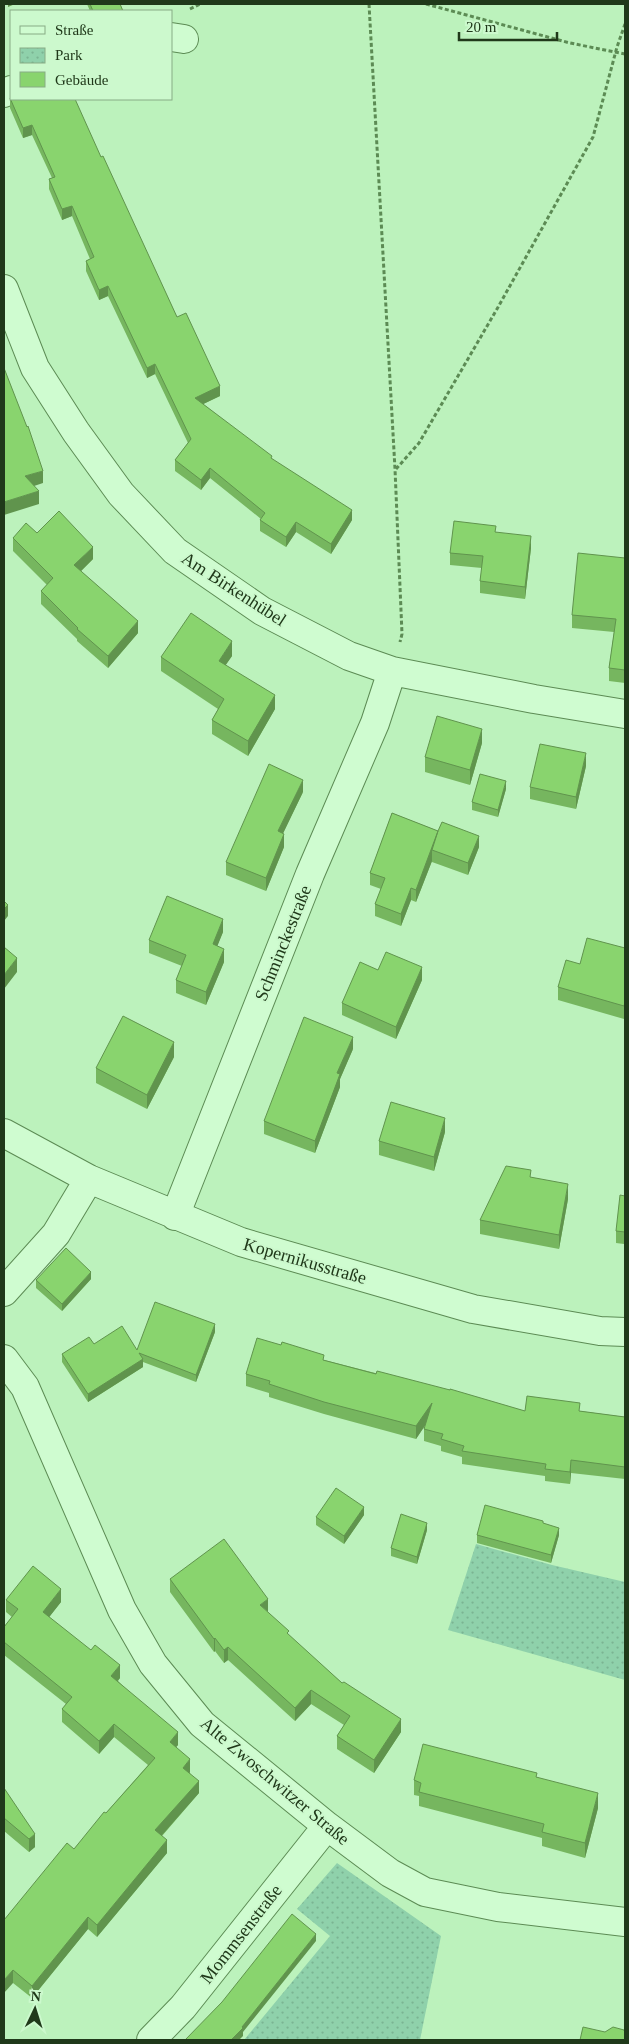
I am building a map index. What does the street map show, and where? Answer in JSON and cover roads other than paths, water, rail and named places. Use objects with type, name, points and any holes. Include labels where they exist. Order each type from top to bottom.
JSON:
[{"type":"street","name":"Am Birkenhübel","points":[[4,289],[35,368],[76,432],[121,494],[175,550],[262,611],[349,656],[392,671],[534,699],[625,714]]},
{"type":"street","name":"Schminckestraße","points":[[175,1216],[310,874],[375,723],[392,671]]},
{"type":"street","name":"Kopernikusstraße","points":[[4,1133],[89,1179],[241,1242],[473,1309],[600,1331],[625,1332]]},
{"type":"street","points":[[4,1292],[56,1234],[89,1179]]},
{"type":"street","name":"Alte Zwoschwitzer Straße","points":[[4,1359],[16,1372],[25,1387],[122,1610],[153,1664],[202,1724],[327,1826],[390,1873],[425,1892],[498,1907],[625,1922]]},
{"type":"street","name":"Mommsenstraße","points":[[152,2040],[183,2007],[327,1826]]}]
